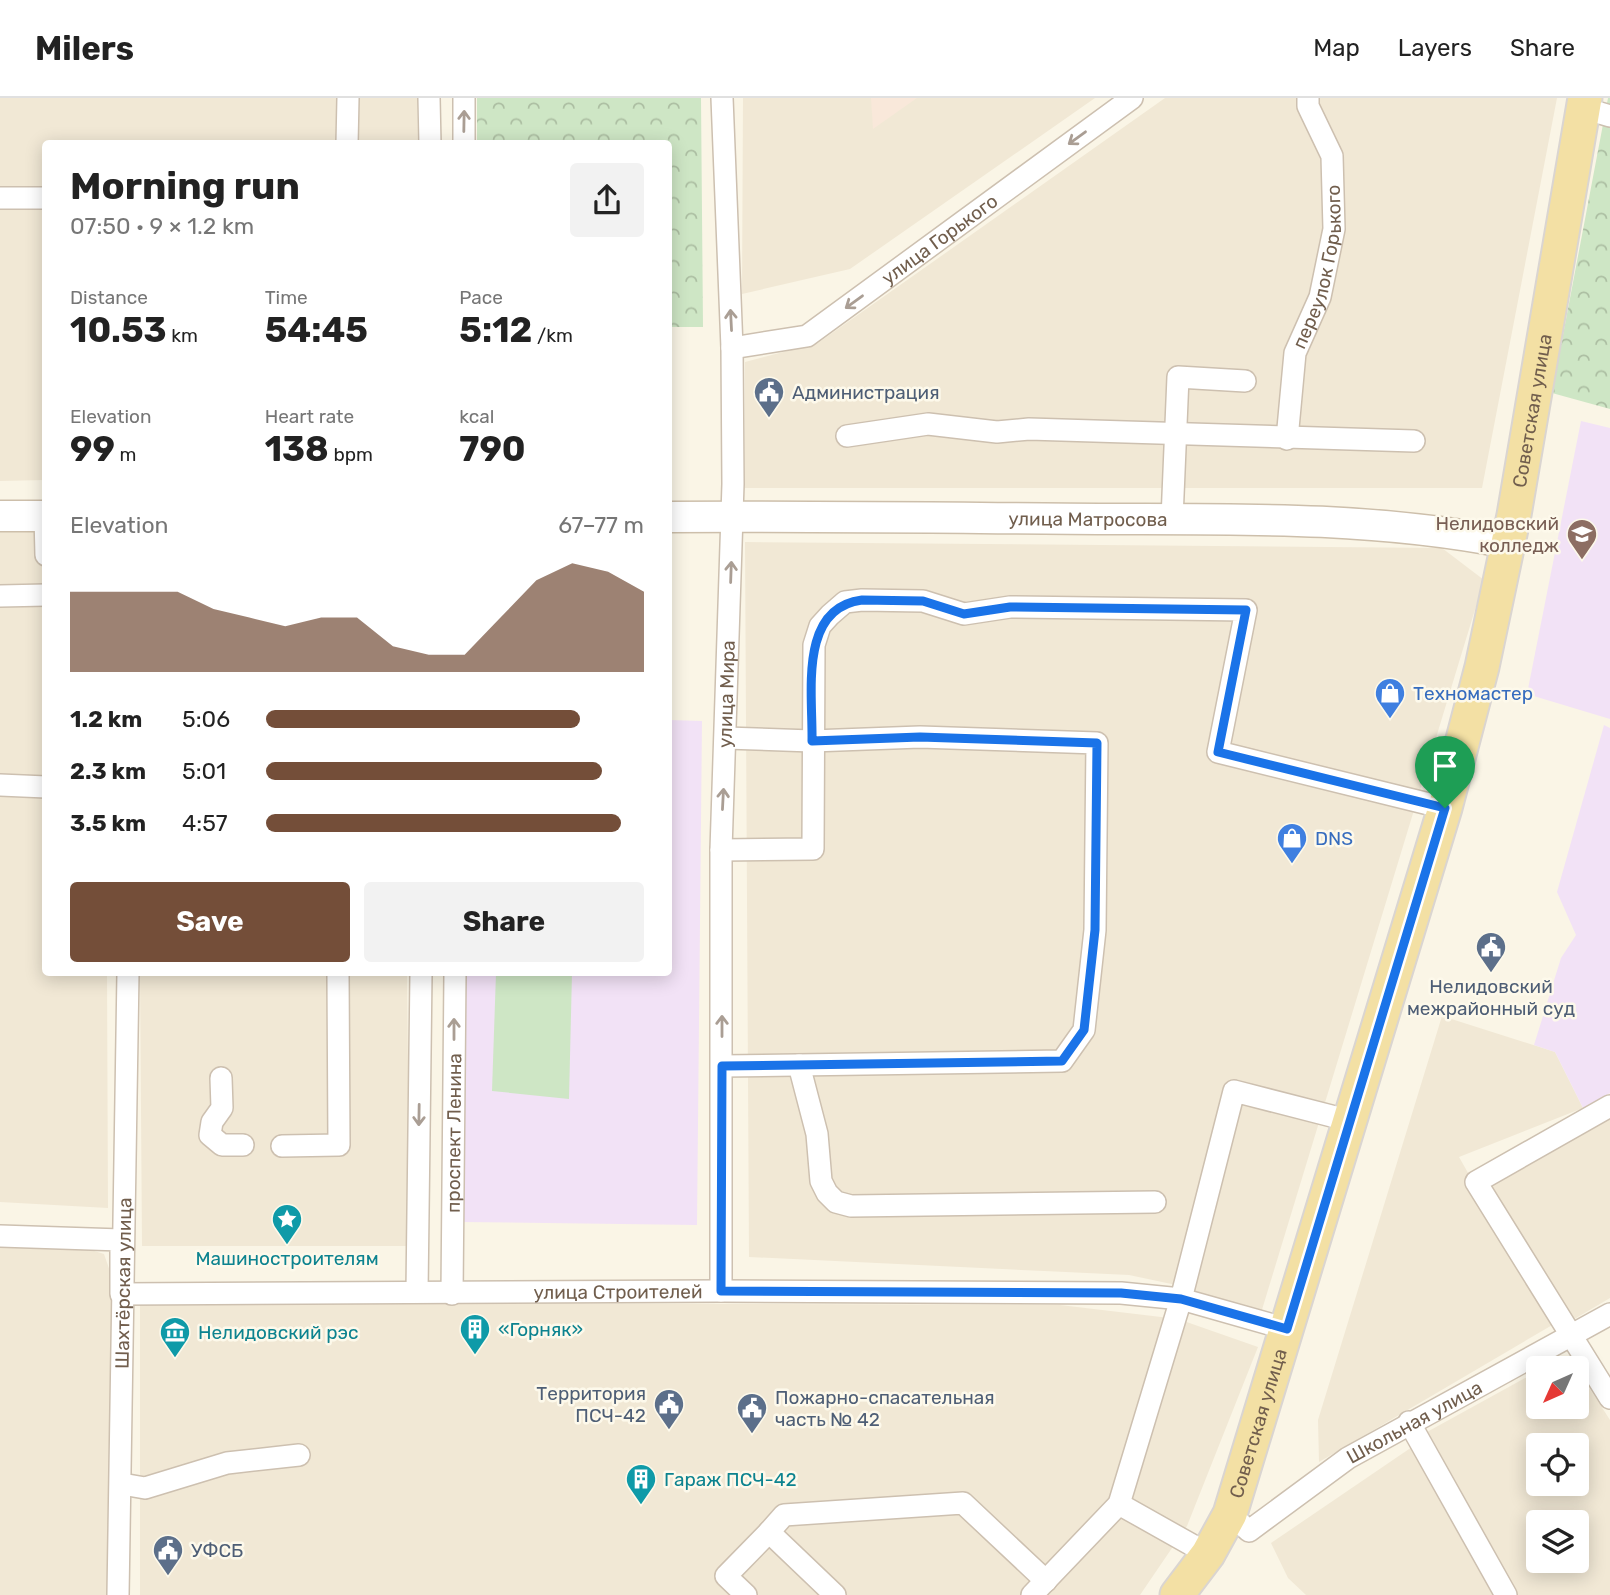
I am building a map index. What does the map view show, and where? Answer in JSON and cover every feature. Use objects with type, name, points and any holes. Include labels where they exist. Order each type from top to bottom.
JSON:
[{"type":"main road","name":"Советская улица","points":[[1177,1595],[1208,1554],[1230,1514],[1445,808],[1482,667],[1593,107]]},
{"type":"main road","points":[[0,516],[42,516]]},
{"type":"main road","name":"улица Матросова","points":[[672,517],[1172,519],[1340,523],[1467,535],[1508,542]]},
{"type":"street","points":[[347,140],[348,98]]},
{"type":"street","points":[[429,98],[429,140]]},
{"type":"street","points":[[464,98],[464,140]]},
{"type":"street","name":"улица Мира","points":[[721,1291],[721,850],[733,517],[732,348],[722,98]]},
{"type":"street","name":"улица Горького","points":[[732,348],[807,336],[1132,98]]},
{"type":"street","name":"переулок Горького","points":[[1287,439],[1295,353],[1320,297],[1334,229],[1332,156],[1308,106],[1308,98]]},
{"type":"street","points":[[0,198],[42,198]]},
{"type":"street","points":[[1172,519],[1178,377],[1245,381]]},
{"type":"street","points":[[847,436],[928,424],[997,432],[1029,429],[1287,439],[1414,440]]},
{"type":"street","points":[[0,596],[42,595]]},
{"type":"street","points":[[721,850],[813,849],[814,645],[820,626],[845,602],[923,601],[964,614],[1010,607],[1246,610],[1218,752],[1445,808]]},
{"type":"street","points":[[722,1066],[1062,1061],[1084,1030],[1095,930],[1097,743],[920,737],[812,741],[726,738]]},
{"type":"street","points":[[0,785],[42,787]]},
{"type":"street","name":"Шахтёрская улица","points":[[121,1240],[127,1169],[128,976]]},
{"type":"street","points":[[282,1146],[339,1145],[338,976]]},
{"type":"street","name":"проспект Ленина","points":[[417,1292],[421,976]]},
{"type":"street","name":"проспект Ленина","points":[[452,1294],[455,976]]},
{"type":"street","points":[[799,1065],[817,1134],[821,1181],[836,1202],[851,1206],[1155,1202]]},
{"type":"street","points":[[221,1078],[222,1108],[212,1122],[210,1135],[222,1145],[243,1145]]},
{"type":"street","points":[[746,1595],[726,1576],[784,1515],[963,1503],[1039,1588],[1119,1504],[1181,1299],[1234,1091],[1350,1121]]},
{"type":"street","points":[[1610,1106],[1476,1182],[1610,1398]]},
{"type":"street","points":[[0,1236],[121,1240],[121,1294]]},
{"type":"street","name":"улица Строителей","points":[[121,1294],[721,1291],[1121,1293],[1181,1299],[1287,1329]]},
{"type":"street","name":"Шахтёрская улица","points":[[118,1595],[122,1484],[121,1294]]},
{"type":"street","name":"Школьная улица","points":[[1230,1514],[1249,1531],[1348,1458],[1409,1422],[1610,1314]]},
{"type":"street","points":[[1409,1422],[1506,1595]]},
{"type":"street","points":[[122,1484],[145,1488],[227,1463],[299,1455]]},
{"type":"street","points":[[1119,1504],[1208,1554]]},
{"type":"street","points":[[769,1532],[835,1595]]},
{"type":"shaded area","points":[[0,98],[417,98],[418,140],[42,140],[42,190],[0,189]]},
{"type":"shaded area","points":[[743,98],[1095,98],[850,269],[742,294]]},
{"type":"shaded area","points":[[871,98],[917,98],[873,129]]},
{"type":"shaded area","points":[[1165,98],[1557,98],[1482,488],[745,488],[745,362],[818,343]]},
{"type":"shaded area","points":[[0,206],[42,206],[42,480],[0,481]]},
{"type":"shaded area","name":"Нелидовский колледж","points":[[1581,421],[1610,428],[1610,719],[1527,694]]},
{"type":"shaded area","points":[[0,526],[42,526],[42,976],[107,976],[108,1208],[0,1202]]},
{"type":"shaded area","points":[[745,542],[1442,548],[1484,580],[1261,1313],[1181,1286],[1129,1275],[749,1257]]},
{"type":"shaded area","points":[[672,720],[702,721],[697,1225],[461,1222],[464,976],[672,976]]},
{"type":"shaded area","points":[[1604,725],[1610,728],[1610,1093],[1583,1108],[1555,1052],[1534,1045],[1561,958],[1576,935],[1557,892]]},
{"type":"shaded area","points":[[140,976],[407,976],[410,1246],[142,1246]]},
{"type":"shaded area","points":[[1442,1016],[1555,1052],[1583,1108],[1459,1157],[1554,1324],[1319,1462],[1318,1420]]},
{"type":"shaded area","points":[[1610,1112],[1610,1298],[1571,1321],[1484,1182]]},
{"type":"shaded area","points":[[0,1242],[78,1246],[104,1254],[115,1286],[107,1595],[0,1595]]},
{"type":"shaded area","points":[[140,1302],[1060,1305],[1178,1319],[1258,1347],[1187,1526],[1140,1595],[140,1595]]},
{"type":"shaded area","points":[[1526,1378],[1526,1419],[1589,1419],[1589,1388],[1610,1420],[1610,1595],[1517,1595],[1427,1432]]},
{"type":"shaded area","points":[[1412,1447],[1496,1595],[1306,1595],[1288,1578],[1271,1543]]},
{"type":"green space","points":[[477,98],[701,98],[703,327],[672,327],[672,140],[477,140]]},
{"type":"green space","points":[[1610,98],[1610,409],[1552,393]]},
{"type":"green space","points":[[496,976],[572,976],[569,1099],[492,1091]]},
{"type":"place","name":"Администрация","points":[[769,419]]},
{"type":"place","name":"Нелидовский колледж","points":[[1582,561]]},
{"type":"place","name":"Техномастер","points":[[1390,720]]},
{"type":"place","name":"DNS","points":[[1292,865]]},
{"type":"place","name":"Нелидовский межрайонный суд","points":[[1491,974]]},
{"type":"place","name":"Машиностроителям","points":[[287,1246]]},
{"type":"place","name":"«Горняк»","points":[[475,1356]]},
{"type":"place","name":"Нелидовский рэс","points":[[175,1359]]},
{"type":"place","name":"Территория ПСЧ-42","points":[[669,1431]]},
{"type":"place","name":"Пожарно-спасательная часть № 42","points":[[752,1435]]},
{"type":"place","name":"Гараж ПСЧ-42","points":[[641,1506]]},
{"type":"place","name":"УФСБ","points":[[168,1577]]},
{"type":"route","points":[[923,601],[964,614],[1010,607],[1246,610],[1218,752],[1445,808],[1287,1329],[1242,1314],[1181,1299],[1121,1293],[721,1291],[722,1066],[1062,1061],[1084,1030],[1095,930],[1097,743],[920,737],[812,741],[814,645],[820,626],[845,602],[923,601]]}]
